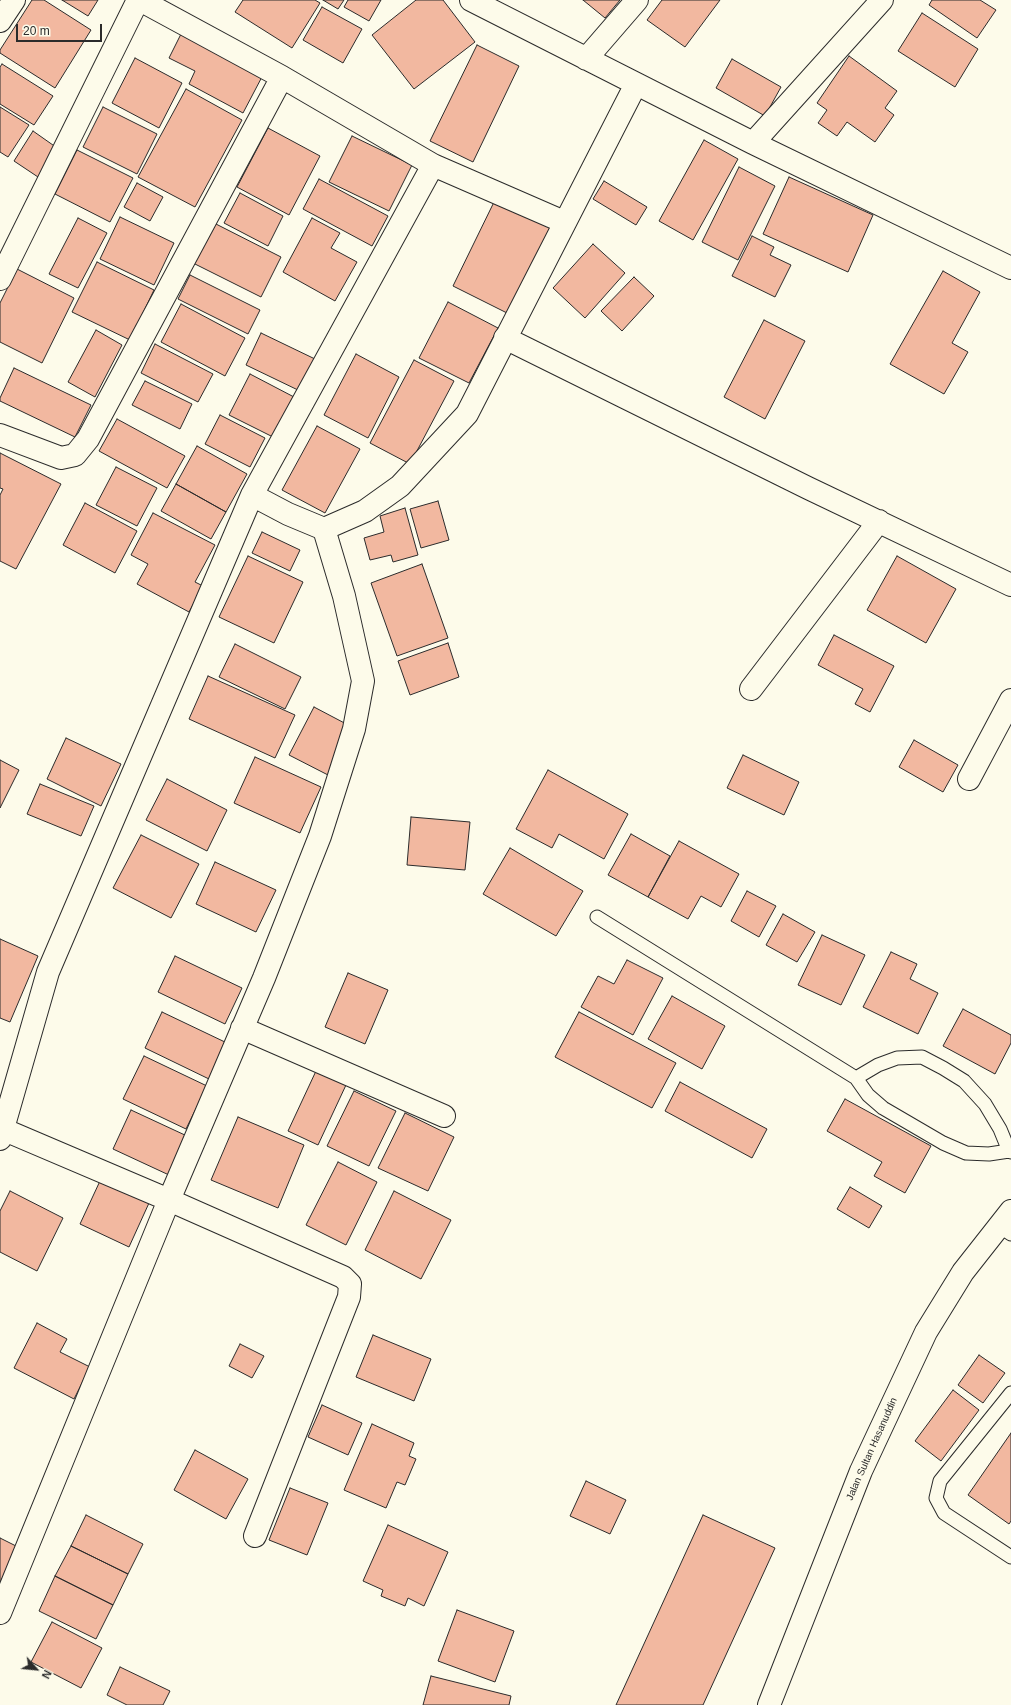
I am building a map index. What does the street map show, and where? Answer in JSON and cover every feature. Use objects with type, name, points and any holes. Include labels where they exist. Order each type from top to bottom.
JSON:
[{"type":"street","points":[[0,21],[14,0]]},
{"type":"street","points":[[0,279],[139,0],[282,77],[432,165],[564,222]]},
{"type":"street","points":[[471,0],[753,143],[1011,268]]},
{"type":"street","points":[[586,59],[636,0]]},
{"type":"street","points":[[753,143],[882,0]]},
{"type":"street","points":[[0,435],[61,458],[75,455],[88,439],[282,77]]},
{"type":"street","points":[[252,495],[288,514],[324,529],[364,511],[400,486],[467,414],[636,84]]},
{"type":"street","points":[[255,1536],[349,1297],[350,1284],[343,1277],[169,1200],[1,1132],[48,972],[252,495],[432,165]]},
{"type":"street","points":[[505,338],[808,488],[1011,585]]},
{"type":"street","points":[[751,689],[879,521]]},
{"type":"street","points":[[0,1613],[320,836],[354,728],[363,681],[344,596],[324,529]]},
{"type":"street","points":[[969,779],[1011,700]]},
{"type":"street","points":[[242,1028],[444,1116]]},
{"type":"street","name":"Jalan Sultan Hasanuddin","points":[[769,1705],[861,1471],[926,1332],[963,1272],[1007,1224]]},
{"type":"lane","points":[[597,917],[856,1078],[868,1095],[883,1108],[943,1143],[966,1153],[989,1154],[1010,1151],[1000,1129],[985,1104],[964,1081],[922,1057],[897,1058],[878,1065],[856,1078]]},
{"type":"lane","points":[[1011,1393],[940,1481],[936,1498],[944,1513],[1011,1557]]},
{"type":"building","points":[[32,0],[44,0],[91,30],[55,88],[0,53],[0,50]]},
{"type":"building","points":[[62,0],[98,0],[88,16]]},
{"type":"building","points":[[243,0],[315,0],[320,3],[292,48],[235,12]]},
{"type":"building","points":[[323,0],[344,0],[338,9]]},
{"type":"building","points":[[348,0],[381,0],[369,21],[344,7]]},
{"type":"building","points":[[416,0],[443,0],[475,42],[414,89],[372,35]]},
{"type":"building","points":[[583,0],[620,0],[605,18]]},
{"type":"building","points":[[662,0],[720,0],[685,47],[647,20]]},
{"type":"building","points":[[932,0],[980,0],[996,10],[977,38],[929,5]]},
{"type":"building","points":[[322,7],[362,29],[343,63],[303,40]]},
{"type":"building","points":[[922,13],[978,49],[955,87],[898,51]]},
{"type":"building","points":[[183,30],[264,73],[243,113],[189,84],[195,71],[169,58]]},
{"type":"building","points":[[477,45],[519,66],[473,162],[430,141]]},
{"type":"building","points":[[849,56],[897,91],[885,108],[894,115],[875,142],[847,122],[837,136],[818,123],[827,110],[817,103]]},
{"type":"building","points":[[135,58],[182,83],[159,128],[112,103]]},
{"type":"building","points":[[732,59],[781,87],[765,116],[716,88]]},
{"type":"building","points":[[2,64],[53,96],[34,125],[0,104],[0,67]]},
{"type":"building","points":[[186,89],[242,120],[195,207],[138,177]]},
{"type":"building","points":[[0,107],[29,125],[8,157],[0,152]]},
{"type":"building","points":[[103,107],[157,134],[137,174],[83,147]]},
{"type":"building","points":[[268,128],[320,156],[289,215],[237,187]]},
{"type":"building","points":[[33,131],[60,150],[41,179],[14,161]]},
{"type":"building","points":[[352,136],[412,165],[389,211],[329,182]]},
{"type":"building","points":[[704,140],[738,159],[693,240],[659,221]]},
{"type":"building","points":[[77,150],[133,178],[110,222],[55,194]]},
{"type":"building","points":[[739,167],[775,186],[738,260],[702,242]]},
{"type":"building","points":[[789,177],[873,215],[848,272],[763,234]]},
{"type":"building","points":[[319,179],[388,216],[372,246],[303,209]]},
{"type":"building","points":[[604,181],[647,207],[636,225],[593,199]]},
{"type":"building","points":[[137,183],[163,197],[150,221],[124,207]]},
{"type":"building","points":[[240,193],[283,216],[268,246],[224,223]]},
{"type":"building","points":[[495,200],[554,229],[511,315],[453,286]]},
{"type":"building","points":[[120,217],[174,243],[154,285],[100,259]]},
{"type":"building","points":[[78,218],[107,233],[78,288],[49,274]]},
{"type":"building","points":[[312,218],[340,233],[331,248],[357,262],[335,301],[283,272]]},
{"type":"building","points":[[212,222],[281,257],[261,297],[191,262]]},
{"type":"building","points":[[752,236],[774,247],[770,255],[791,265],[775,297],[732,276]]},
{"type":"building","points":[[593,244],[625,273],[585,318],[553,288]]},
{"type":"building","points":[[97,262],[154,290],[130,340],[72,312]]},
{"type":"building","points":[[17,269],[74,298],[42,363],[0,342],[0,303]]},
{"type":"building","points":[[943,271],[980,292],[952,343],[968,352],[944,394],[890,364]]},
{"type":"building","points":[[190,275],[260,310],[248,334],[178,299]]},
{"type":"building","points":[[634,277],[654,296],[622,331],[601,311]]},
{"type":"building","points":[[448,302],[498,328],[469,383],[419,358]]},
{"type":"building","points":[[181,304],[245,338],[225,376],[161,342]]},
{"type":"building","points":[[764,320],[805,341],[765,419],[724,397]]},
{"type":"building","points":[[96,330],[122,345],[95,397],[68,382]]},
{"type":"building","points":[[261,333],[315,359],[300,391],[246,365]]},
{"type":"building","points":[[155,344],[213,374],[198,402],[141,373]]},
{"type":"building","points":[[356,354],[399,377],[368,438],[324,415]]},
{"type":"building","points":[[414,360],[454,381],[410,464],[370,443]]},
{"type":"building","points":[[14,368],[91,405],[75,437],[0,401]]},
{"type":"building","points":[[250,374],[294,397],[273,437],[229,415]]},
{"type":"building","points":[[145,381],[192,404],[180,429],[132,405]]},
{"type":"building","points":[[220,415],[265,438],[250,467],[205,444]]},
{"type":"building","points":[[117,419],[185,456],[167,488],[99,451]]},
{"type":"building","points":[[317,426],[360,449],[325,513],[282,490]]},
{"type":"building","points":[[197,446],[247,474],[226,512],[176,484]]},
{"type":"building","points":[[0,453],[61,484],[16,569],[0,561],[0,495],[3,489],[0,488]]},
{"type":"building","points":[[116,467],[157,488],[137,526],[96,505]]},
{"type":"building","points":[[176,484],[226,512],[211,539],[161,511]]},
{"type":"building","points":[[438,501],[449,540],[421,548],[410,509]]},
{"type":"building","points":[[85,503],[137,531],[115,573],[63,545]]},
{"type":"building","points":[[405,508],[418,555],[393,562],[391,555],[370,560],[364,538],[384,532],[380,516]]},
{"type":"building","points":[[153,513],[215,545],[195,582],[203,586],[189,612],[137,584],[148,564],[131,555]]},
{"type":"building","points":[[262,532],[300,550],[290,571],[252,553]]},
{"type":"building","points":[[248,556],[303,582],[274,643],[219,617]]},
{"type":"building","points":[[897,556],[956,589],[926,643],[867,610]]},
{"type":"building","points":[[422,564],[448,638],[397,656],[371,583]]},
{"type":"building","points":[[834,635],[894,666],[870,712],[855,704],[863,689],[818,665]]},
{"type":"building","points":[[448,643],[459,677],[410,695],[398,661]]},
{"type":"building","points":[[235,644],[301,677],[285,709],[219,677]]},
{"type":"building","points":[[208,676],[295,715],[275,758],[189,719]]},
{"type":"building","points":[[314,707],[352,727],[328,775],[289,755]]},
{"type":"building","points":[[66,738],[121,764],[101,806],[47,779]]},
{"type":"building","points":[[914,740],[958,765],[943,792],[899,767]]},
{"type":"building","points":[[743,755],[799,782],[784,815],[727,788]]},
{"type":"building","points":[[255,757],[321,787],[300,833],[234,803]]},
{"type":"building","points":[[0,760],[19,770],[0,808]]},
{"type":"building","points":[[548,770],[628,814],[604,859],[559,834],[552,848],[516,829]]},
{"type":"building","points":[[167,779],[227,810],[207,851],[146,820]]},
{"type":"building","points":[[40,784],[94,806],[81,836],[27,814]]},
{"type":"building","points":[[411,817],[470,822],[465,870],[407,865]]},
{"type":"building","points":[[631,834],[670,856],[648,897],[608,875]]},
{"type":"building","points":[[141,835],[199,864],[171,918],[113,888]]},
{"type":"building","points":[[679,841],[739,874],[721,907],[701,896],[688,919],[648,897]]},
{"type":"building","points":[[510,848],[583,891],[556,936],[483,894]]},
{"type":"building","points":[[215,862],[276,890],[256,932],[196,904]]},
{"type":"building","points":[[747,891],[776,906],[759,937],[731,921]]},
{"type":"building","points":[[783,914],[815,932],[797,962],[766,945]]},
{"type":"building","points":[[822,935],[865,955],[841,1005],[798,985]]},
{"type":"building","points":[[0,939],[38,956],[10,1022],[0,1018]]},
{"type":"building","points":[[891,952],[917,964],[910,979],[938,993],[918,1034],[863,1007]]},
{"type":"building","points":[[175,956],[242,988],[225,1024],[158,992]]},
{"type":"building","points":[[627,960],[663,978],[633,1035],[581,1007],[598,976],[614,984]]},
{"type":"building","points":[[348,973],[388,990],[365,1044],[325,1027]]},
{"type":"building","points":[[672,996],[725,1026],[702,1069],[648,1039]]},
{"type":"building","points":[[963,1009],[1011,1035],[1011,1043],[995,1074],[943,1046]]},
{"type":"building","points":[[162,1012],[227,1043],[209,1079],[145,1048]]},
{"type":"building","points":[[579,1012],[676,1063],[652,1108],[555,1057]]},
{"type":"building","points":[[144,1056],[207,1086],[186,1129],[123,1099]]},
{"type":"building","points":[[316,1071],[346,1085],[318,1145],[288,1131]]},
{"type":"building","points":[[680,1082],[767,1129],[752,1158],[665,1111]]},
{"type":"building","points":[[354,1091],[396,1111],[369,1166],[327,1146]]},
{"type":"building","points":[[845,1099],[931,1146],[905,1193],[874,1176],[882,1162],[827,1131]]},
{"type":"building","points":[[131,1110],[187,1136],[169,1175],[113,1149]]},
{"type":"building","points":[[405,1113],[454,1137],[428,1191],[378,1168]]},
{"type":"building","points":[[238,1117],[304,1145],[278,1208],[211,1180]]},
{"type":"building","points":[[338,1162],[377,1182],[346,1245],[306,1225]]},
{"type":"building","points":[[100,1181],[149,1203],[129,1247],[80,1224]]},
{"type":"building","points":[[850,1187],[882,1206],[869,1228],[837,1209]]},
{"type":"building","points":[[10,1191],[63,1218],[37,1271],[0,1252],[0,1211]]},
{"type":"building","points":[[394,1191],[451,1220],[421,1279],[365,1250]]},
{"type":"building","points":[[37,1323],[67,1339],[60,1352],[90,1367],[74,1399],[14,1368]]},
{"type":"building","points":[[373,1335],[431,1359],[414,1401],[356,1377]]},
{"type":"building","points":[[240,1344],[264,1356],[252,1378],[229,1366]]},
{"type":"building","points":[[979,1355],[1005,1373],[983,1403],[958,1385]]},
{"type":"building","points":[[953,1390],[979,1410],[941,1461],[915,1441]]},
{"type":"building","points":[[322,1405],[362,1423],[348,1455],[308,1437]]},
{"type":"building","points":[[372,1424],[414,1443],[409,1456],[416,1459],[405,1485],[397,1482],[386,1508],[344,1490]]},
{"type":"building","points":[[1011,1433],[1011,1521],[1009,1524],[968,1495]]},
{"type":"building","points":[[195,1450],[248,1479],[226,1519],[174,1490]]},
{"type":"building","points":[[586,1481],[626,1500],[610,1534],[570,1516]]},
{"type":"building","points":[[290,1488],[328,1503],[307,1555],[269,1540]]},
{"type":"building","points":[[86,1515],[143,1544],[128,1574],[71,1546]]},
{"type":"building","points":[[703,1515],[775,1548],[703,1705],[616,1705]]},
{"type":"building","points":[[388,1525],[448,1552],[424,1606],[408,1598],[405,1606],[381,1596],[383,1590],[363,1581]]},
{"type":"building","points":[[0,1538],[18,1547],[0,1583]]},
{"type":"building","points":[[71,1546],[128,1574],[113,1605],[55,1576]]},
{"type":"building","points":[[55,1576],[113,1605],[96,1639],[39,1611]]},
{"type":"building","points":[[457,1610],[514,1631],[495,1682],[438,1661]]},
{"type":"building","points":[[52,1622],[102,1648],[81,1688],[31,1662]]},
{"type":"building","points":[[120,1667],[170,1691],[163,1705],[127,1705],[107,1695]]},
{"type":"building","points":[[431,1676],[511,1696],[509,1705],[423,1705]]}]
